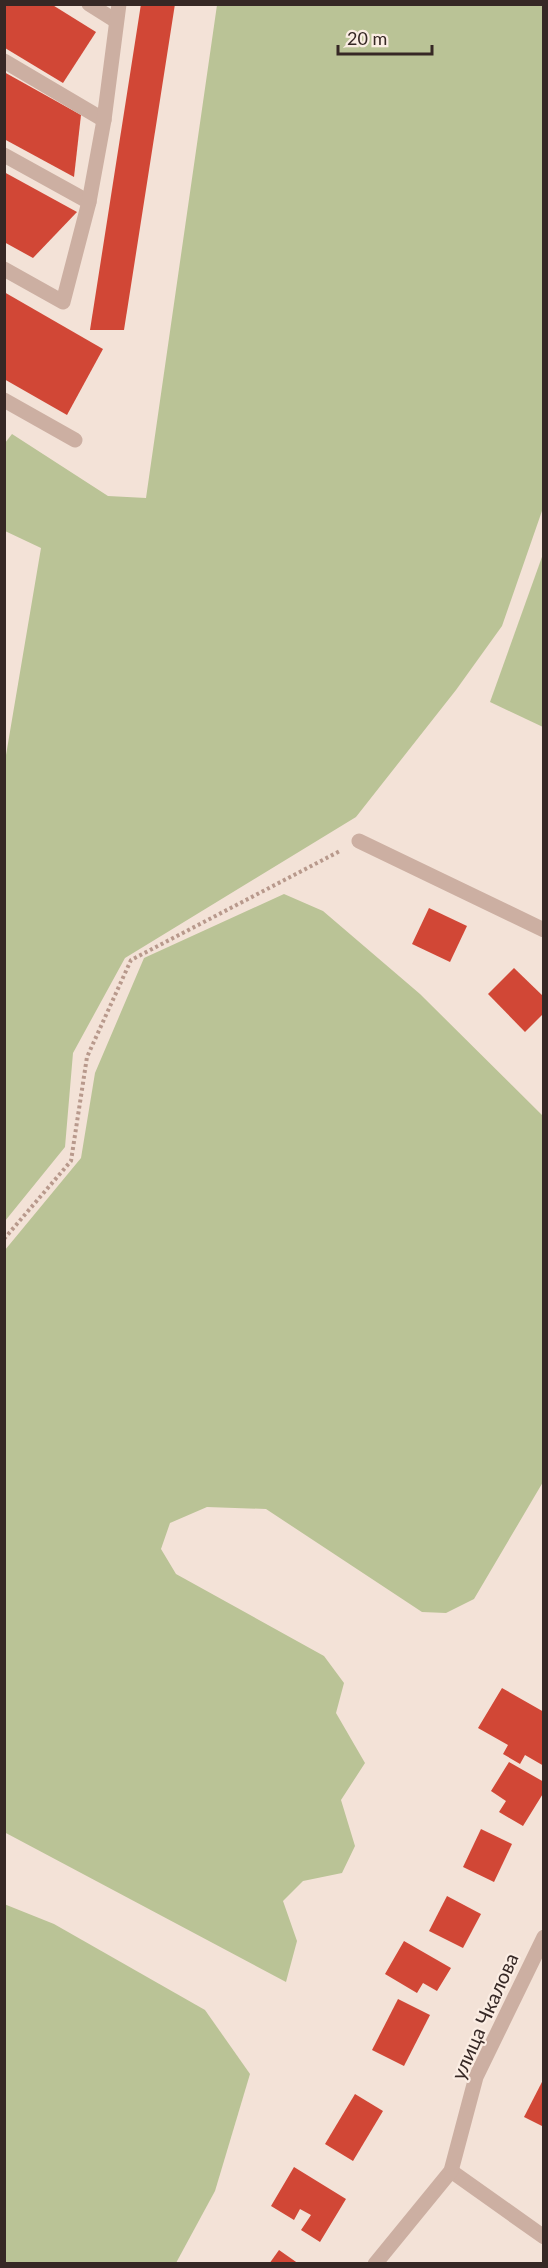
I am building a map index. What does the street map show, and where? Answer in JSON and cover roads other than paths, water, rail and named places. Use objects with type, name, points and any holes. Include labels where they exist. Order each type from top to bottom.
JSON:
[{"type":"street","points":[[88,4],[116,21]]},
{"type":"street","points":[[4,269],[63,302],[89,202],[104,120],[120,4]]},
{"type":"street","points":[[4,61],[104,120]]},
{"type":"street","points":[[4,156],[89,202]]},
{"type":"street","points":[[4,400],[75,440]]},
{"type":"street","points":[[359,841],[543,930]]},
{"type":"street","name":"улица Чкалова","points":[[375,2264],[451,2172],[476,2077],[543,1937]]},
{"type":"street","points":[[451,2172],[543,2237]]}]
